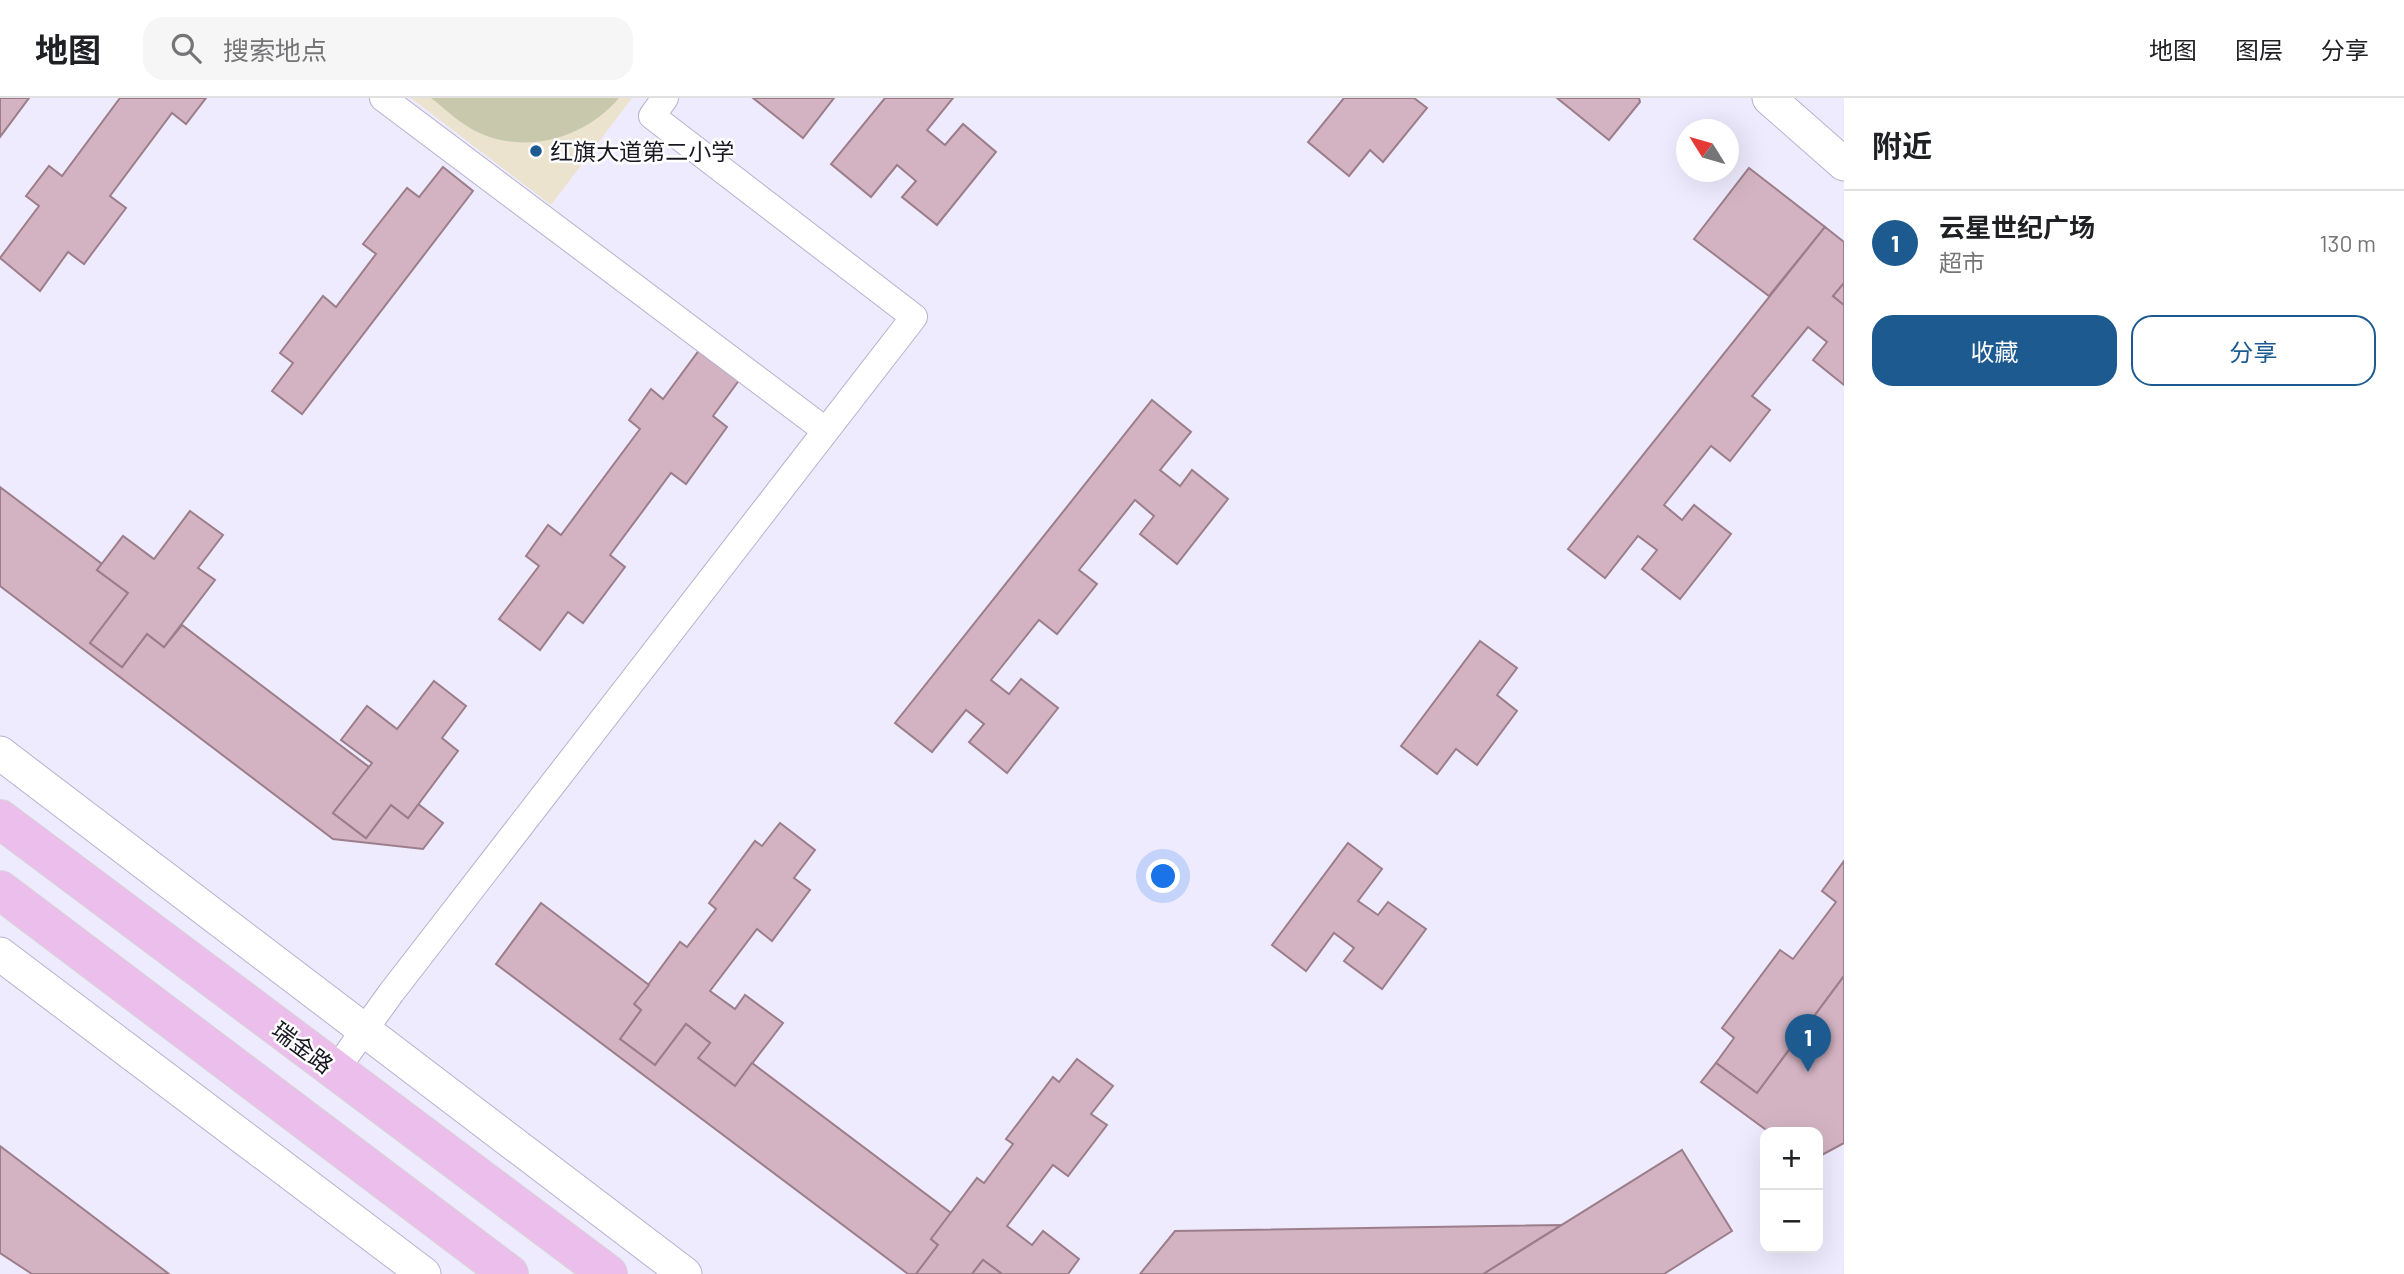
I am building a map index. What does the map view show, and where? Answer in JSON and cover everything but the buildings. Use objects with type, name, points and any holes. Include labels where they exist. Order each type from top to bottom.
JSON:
[{"type":"main road","name":"瑞金路","points":[[0,819],[608,1274]]},
{"type":"main road","points":[[0,890],[509,1274]]},
{"type":"street","points":[[383,98],[825,430]]},
{"type":"street","points":[[335,1071],[914,317],[652,116],[665,98]]},
{"type":"street","points":[[1777,101],[1844,164]]},
{"type":"street","points":[[0,752],[685,1274]]},
{"type":"street","points":[[0,954],[424,1274]]},
{"type":"shaded area","name":"红旗大道第二小学","points":[[411,98],[632,98],[551,205]]},
{"type":"green space","points":[[431,98],[619,98],[605,113],[569,134],[550,140],[529,142],[489,137],[465,125]]},
{"type":"place","name":"红旗大道第二小学","points":[[536,151]]},
{"type":"place","name":"云星世纪广场","points":[[1808,1072]]}]
